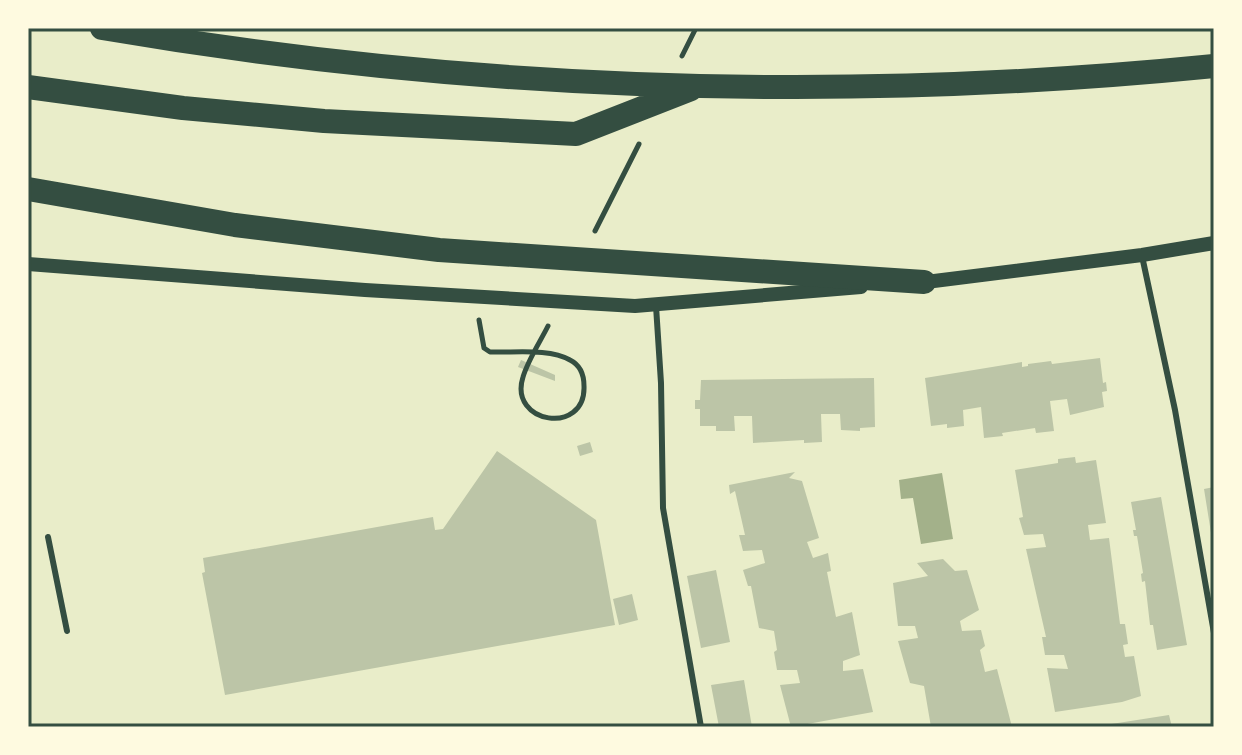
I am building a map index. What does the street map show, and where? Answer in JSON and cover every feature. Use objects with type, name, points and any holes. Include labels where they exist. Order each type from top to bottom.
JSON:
[{"type":"highway","points":[[102,28],[198,44],[371,65],[534,79],[699,86],[888,86],[1214,66]]},
{"type":"highway","points":[[28,87],[183,108],[324,121],[576,134],[699,86]]},
{"type":"highway","points":[[28,189],[235,225],[409,247],[924,282]]},
{"type":"street","points":[[28,264],[365,290],[635,306],[924,282],[1214,243]]},
{"type":"lane","points":[[1142,255],[1175,410],[1214,633]]},
{"type":"lane","points":[[656,304],[663,508],[701,727]]},
{"type":"lane","points":[[48,537],[67,631]]},
{"type":"path","points":[[675,70],[696,28]]},
{"type":"path","points":[[592,238],[640,140]]},
{"type":"path","points":[[481,335],[484,348],[490,352],[530,354],[543,354],[556,354],[573,361],[584,375],[584,395],[578,408],[567,416],[551,419],[535,413],[524,403],[521,393],[522,378],[529,364],[536,350],[543,336],[550,322]]},
{"type":"shaded area","points":[[942,473],[953,539],[921,544],[913,498],[901,499],[899,480]]},
{"type":"building","points":[[1100,358],[1107,391],[1102,392],[1104,407],[1070,415],[1067,399],[1050,401],[1054,431],[1036,433],[1035,428],[984,438],[981,407],[963,410],[964,426],[931,426],[925,378],[1022,362],[1022,367],[1051,361],[1052,364]]},
{"type":"building","points":[[521,360],[555,375],[555,381],[518,367]]},
{"type":"building","points":[[874,378],[875,427],[860,428],[860,431],[841,430],[840,414],[821,414],[822,442],[753,443],[752,416],[734,416],[735,431],[716,431],[716,426],[700,426],[700,409],[695,409],[695,400],[700,400],[701,380]]},
{"type":"building","points":[[590,442],[593,452],[580,456],[577,446]]},
{"type":"building","points":[[497,451],[596,520],[615,625],[225,695],[202,573],[205,572],[203,558],[433,517],[435,530],[443,529]]},
{"type":"building","points":[[1075,457],[1076,463],[1096,460],[1106,523],[1088,525],[1090,540],[1109,538],[1120,624],[1125,624],[1128,644],[1123,645],[1125,657],[1134,656],[1141,696],[1122,702],[1055,712],[1047,668],[1068,669],[1064,655],[1045,655],[1042,637],[1046,637],[1026,549],[1046,547],[1043,534],[1024,535],[1019,518],[1023,517],[1015,470]]},
{"type":"building","points":[[795,472],[789,478],[802,481],[819,538],[807,542],[813,558],[828,553],[831,571],[827,572],[836,617],[852,612],[860,655],[843,661],[843,671],[863,669],[873,712],[791,727],[780,685],[800,683],[797,670],[777,670],[774,631],[759,628],[751,586],[748,586],[743,570],[765,563],[762,550],[743,551],[739,535],[745,535],[735,491],[730,494],[729,485]]},
{"type":"building","points":[[1214,487],[1214,539],[1212,539],[1204,489]]},
{"type":"building","points":[[1161,497],[1187,645],[1157,650],[1153,625],[1150,625],[1145,581],[1142,582],[1131,502]]},
{"type":"building","points":[[943,559],[955,571],[967,570],[979,610],[960,621],[962,631],[981,630],[985,646],[980,650],[985,672],[997,669],[1012,727],[931,727],[924,686],[910,683],[898,641],[918,638],[915,626],[898,626],[893,583],[928,576],[917,563]]},
{"type":"building","points":[[716,570],[730,642],[701,648],[687,576]]},
{"type":"building","points":[[632,594],[638,620],[619,625],[613,599]]},
{"type":"building","points":[[744,680],[752,727],[719,727],[711,685]]},
{"type":"building","points":[[1169,715],[1172,727],[1105,727],[1105,725]]}]
